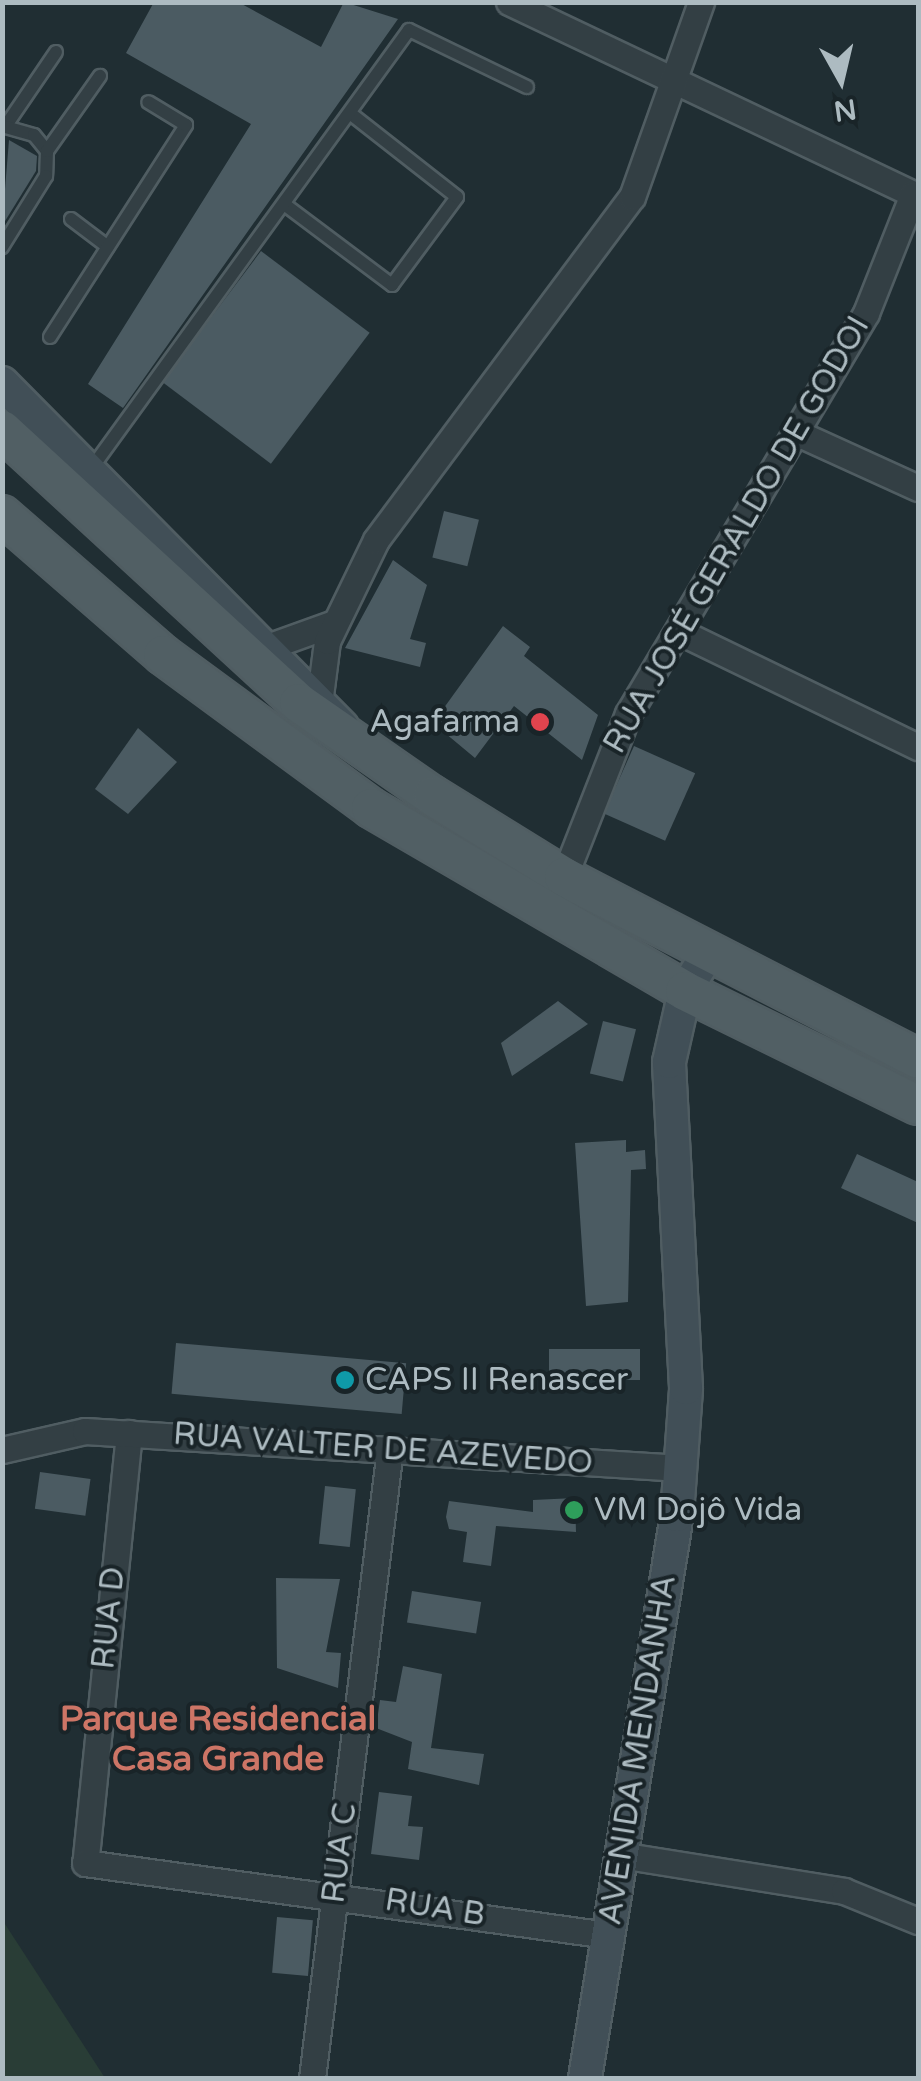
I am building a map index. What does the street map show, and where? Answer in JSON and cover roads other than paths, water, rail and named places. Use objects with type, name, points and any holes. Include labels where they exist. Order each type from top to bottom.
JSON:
[{"type":"main road","points":[[2,382],[320,696],[352,739]]},
{"type":"main road","points":[[2,430],[255,664],[352,739],[564,877],[918,1059]]},
{"type":"main road","points":[[11,527],[163,654],[371,808],[685,991],[918,1106]]},
{"type":"main road","name":"AVENIDA MENDANHA","points":[[584,2078],[681,1468],[686,1388],[669,1062],[685,991],[710,950]]},
{"type":"street","points":[[509,2],[672,84],[916,195]]},
{"type":"street","points":[[320,696],[334,623],[376,540],[632,197],[701,2]]},
{"type":"street","name":"RUA JOSÉ GERALDO DE GODOI","points":[[564,877],[628,714],[866,313],[916,195]]},
{"type":"street","points":[[795,432],[918,488]]},
{"type":"street","points":[[270,646],[334,623]]},
{"type":"street","points":[[678,631],[918,746]]},
{"type":"street","name":"RUA VALTER DE AZEVEDO","points":[[2,1450],[85,1431],[681,1468]]},
{"type":"street","name":"RUA D","points":[[85,1864],[129,1433]]},
{"type":"street","name":"RUA C","points":[[312,2078],[390,1449]]},
{"type":"street","points":[[620,1855],[844,1891],[918,1921]]},
{"type":"street","name":"RUA B","points":[[85,1864],[336,1893],[607,1934]]},
{"type":"lane","points":[[91,468],[409,30],[527,87]]},
{"type":"lane","points":[[46,151],[5,125],[56,52]]},
{"type":"lane","points":[[2,246],[46,176],[46,151],[100,76]]},
{"type":"lane","points":[[50,337],[186,125],[148,102]]},
{"type":"lane","points":[[284,204],[392,284],[414,255],[457,197],[351,114]]},
{"type":"lane","points":[[71,219],[108,248]]},
{"type":"place","name":"Agafarma","points":[[540,722]]},
{"type":"place","name":"CAPS II Renascer","points":[[345,1380]]},
{"type":"place","name":"VM Dojô Vida","points":[[574,1510]]},
{"type":"district","name":"Parque Residencial Casa Grande","points":[[218,1739]]}]
